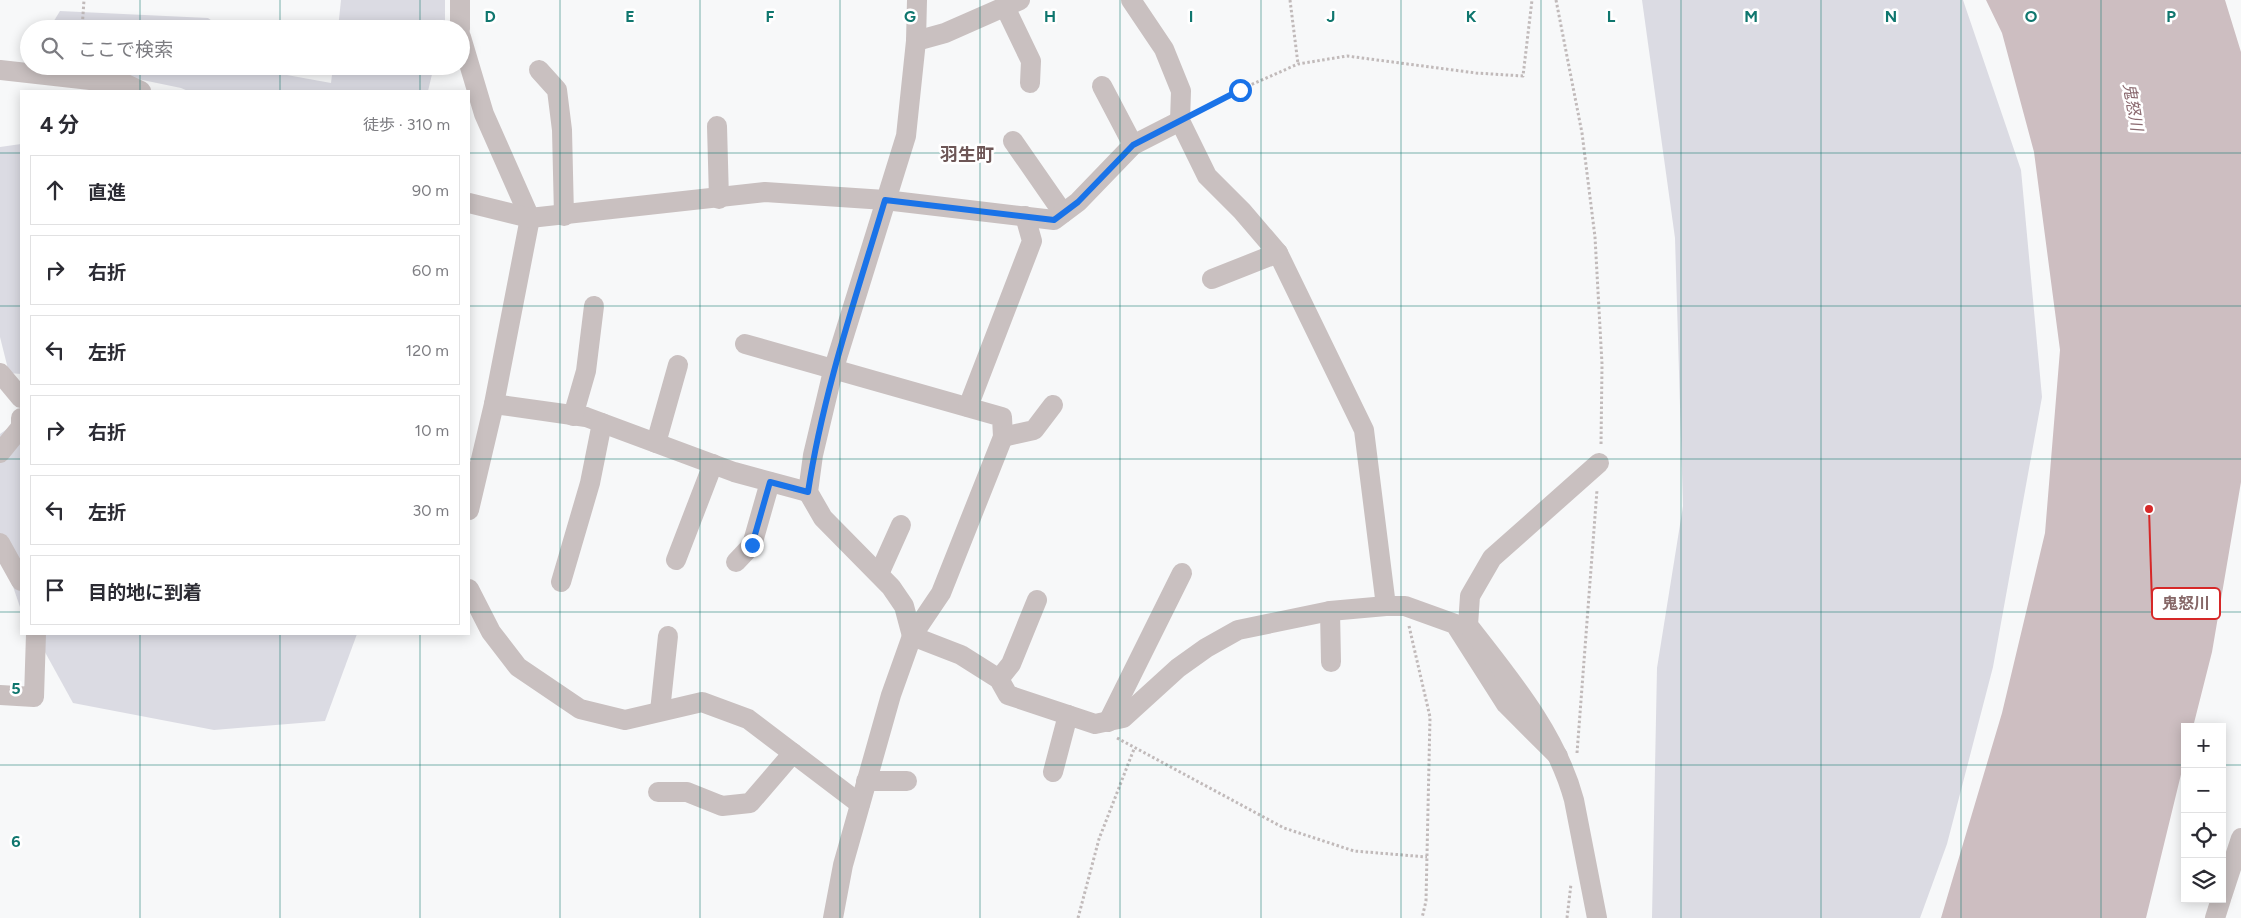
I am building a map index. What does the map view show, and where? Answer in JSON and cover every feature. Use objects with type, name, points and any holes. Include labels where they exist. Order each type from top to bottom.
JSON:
[{"type":"street","points":[[460,0],[460,20]]},
{"type":"street","points":[[912,636],[904,606],[892,586],[823,518],[808,492],[813,455],[833,371],[906,136],[916,41],[913,0]]},
{"type":"street","points":[[1131,0],[1167,58],[1180,91],[1180,121],[1207,176],[1242,211],[1278,253],[1364,430],[1395,606]]},
{"type":"street","points":[[916,41],[945,33],[1013,3],[1031,61],[1030,83]]},
{"type":"street","points":[[470,67],[484,114],[530,218],[494,404],[470,506]]},
{"type":"street","points":[[0,70],[20,72]]},
{"type":"street","points":[[540,70],[557,90],[562,130],[564,216]]},
{"type":"street","points":[[45,75],[126,84],[139,90]]},
{"type":"street","points":[[1102,86],[1133,145]]},
{"type":"street","points":[[470,203],[530,218],[719,199],[765,192],[885,200],[1054,220],[1078,202],[1133,145],[1180,121]]},
{"type":"street","points":[[717,126],[719,199]]},
{"type":"street","points":[[1013,141],[1063,213]]},
{"type":"street","points":[[968,407],[1032,241],[1025,216]]},
{"type":"street","points":[[1212,279],[1278,253]]},
{"type":"street","points":[[573,416],[586,371],[594,306]]},
{"type":"street","points":[[745,344],[833,371],[1002,417],[1002,437],[940,593],[912,636],[891,695],[843,865],[833,918]]},
{"type":"street","points":[[656,443],[678,365]]},
{"type":"street","points":[[0,373],[20,397]]},
{"type":"street","points":[[494,404],[586,417],[713,464],[808,492]]},
{"type":"street","points":[[1002,437],[1034,430],[1052,405]]},
{"type":"street","points":[[561,582],[590,483],[602,423]]},
{"type":"street","points":[[0,453],[20,428]]},
{"type":"street","points":[[1597,918],[1569,781],[1567,758],[1519,690],[1468,625],[1470,596],[1492,558],[1599,463]]},
{"type":"street","points":[[676,560],[713,464]]},
{"type":"street","points":[[736,562],[752,545],[770,482]]},
{"type":"street","points":[[878,574],[901,525]]},
{"type":"street","points":[[0,543],[20,579]]},
{"type":"street","points":[[1102,723],[1182,574]]},
{"type":"street","points":[[470,591],[491,632],[518,667],[580,709],[625,720],[660,710],[702,702],[748,719],[860,804]]},
{"type":"street","points":[[999,679],[1010,664],[1037,600]]},
{"type":"street","points":[[912,636],[962,655],[999,679],[1008,695],[1068,716],[1102,723],[1123,718],[1178,668],[1206,648],[1238,630],[1330,611],[1395,606],[1455,624],[1506,704],[1567,758]]},
{"type":"street","points":[[1330,611],[1331,662]]},
{"type":"street","points":[[0,695],[34,697],[36,635]]},
{"type":"street","points":[[660,710],[668,636]]},
{"type":"street","points":[[1053,772],[1068,716]]},
{"type":"street","points":[[658,792],[687,792],[722,806],[750,803],[793,753]]},
{"type":"street","points":[[866,781],[907,781]]},
{"type":"street","points":[[2226,885],[2241,838]]},
{"type":"street","points":[[2215,918],[2220,903]]},
{"type":"path","points":[[83,20],[84,0]]},
{"type":"path","points":[[1290,0],[1298,64]]},
{"type":"path","points":[[1180,121],[1240,90],[1298,64],[1347,56],[1476,73],[1523,76],[1532,0]]},
{"type":"path","points":[[1556,0],[1582,133],[1596,237],[1602,364],[1601,443],[1567,758]]},
{"type":"path","points":[[1395,606],[1430,718],[1426,901],[1422,918]]},
{"type":"path","points":[[1102,723],[1134,748],[1284,828],[1354,851],[1427,857]]},
{"type":"path","points":[[1078,918],[1099,838],[1134,748]]},
{"type":"shaded area","points":[[341,0],[445,0],[445,20],[339,20]]},
{"type":"shaded area","points":[[1642,0],[1963,0],[2021,170],[2042,397],[1993,667],[1947,844],[1920,918],[1652,918],[1657,668],[1683,506],[1675,238]]},
{"type":"shaded area","points":[[60,11],[208,18],[211,20],[54,20]]},
{"type":"shaded area","points":[[118,75],[287,75],[331,83],[332,75],[432,75],[428,90],[186,90]]},
{"type":"shaded area","points":[[20,144],[20,374],[9,373],[0,337],[0,147]]},
{"type":"shaded area","points":[[20,420],[20,607],[0,548],[0,434]]},
{"type":"shaded area","points":[[36,635],[357,635],[325,721],[214,730],[73,703]]},
{"type":"water","points":[[1986,0],[2225,0],[2241,52],[2241,482],[2212,652],[2194,723],[2181,723],[2181,774],[2146,918],[1941,918],[2002,713],[2045,533],[2060,350],[2034,152],[2002,33]]},
{"type":"place","name":"鬼怒川","points":[[2149,509]]},
{"type":"district","name":"羽生町","points":[[967,155]]},
{"type":"route","points":[[752,545],[770,482],[808,492],[813,455],[833,371],[885,200],[1054,220],[1078,202],[1133,145],[1240,90]]}]
